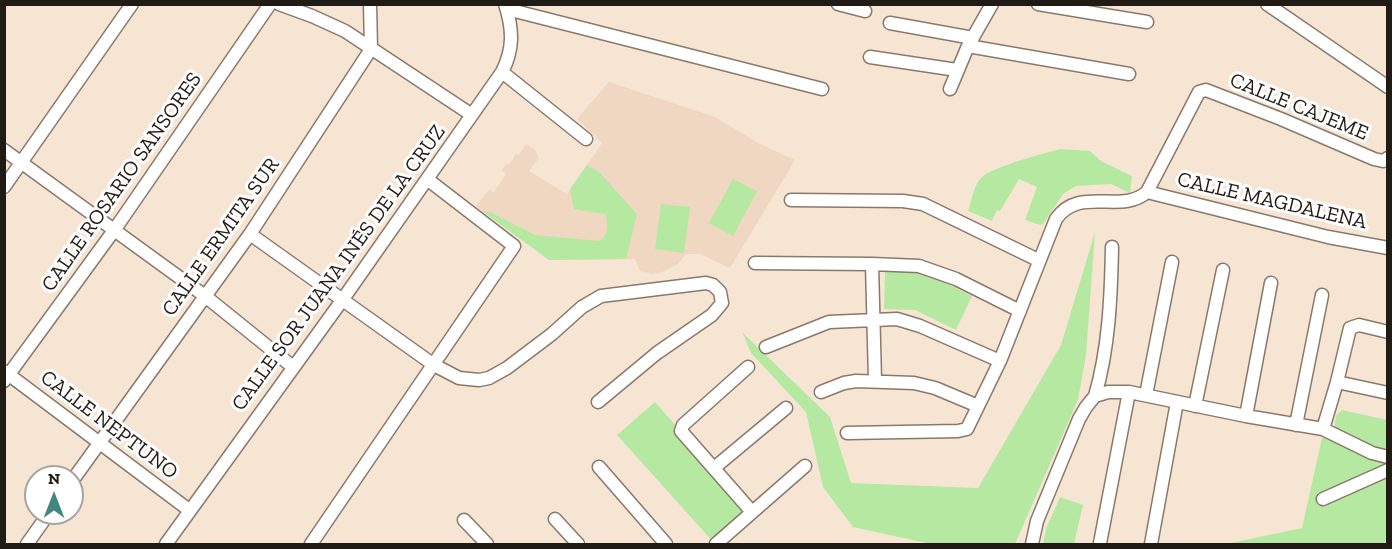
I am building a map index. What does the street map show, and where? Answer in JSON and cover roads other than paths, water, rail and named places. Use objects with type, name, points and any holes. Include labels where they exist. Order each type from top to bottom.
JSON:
[{"type":"street","points":[[4,187],[132,4]]},
{"type":"street","name":"CALLE ROSARIO SANSORES","points":[[6,375],[115,229],[270,4]]},
{"type":"street","points":[[279,4],[345,31],[472,115]]},
{"type":"street","points":[[370,4],[371,49]]},
{"type":"street","points":[[838,4],[865,11]]},
{"type":"street","points":[[950,89],[971,42],[993,4]]},
{"type":"street","points":[[1038,4],[1146,22]]},
{"type":"street","points":[[1267,4],[1388,87]]},
{"type":"street","points":[[506,7],[822,89]]},
{"type":"street","name":"CALLE SOR JUANA INÉS DE LA CRUZ","points":[[166,544],[343,299],[502,72],[511,50],[511,34],[506,7]]},
{"type":"street","points":[[890,22],[971,42],[1129,74]]},
{"type":"street","name":"CALLE ERMITA SUR","points":[[83,465],[250,234],[371,49]]},
{"type":"street","points":[[870,57],[957,70]]},
{"type":"street","points":[[502,72],[586,139]]},
{"type":"street","name":"CALLE CAJEME","points":[[1147,192],[1196,96],[1202,90],[1281,118],[1374,159],[1383,161],[1388,158]]},
{"type":"street","points":[[4,150],[205,296],[293,367]]},
{"type":"street","points":[[311,544],[514,246],[427,179]]},
{"type":"street","points":[[847,433],[963,430],[970,425],[1000,360],[1056,219],[1069,206],[1078,202],[1136,200],[1147,192]]},
{"type":"street","name":"CALLE MAGDALENA","points":[[1147,192],[1328,237],[1388,248]]},
{"type":"street","points":[[791,200],[903,201],[923,204],[1038,260]]},
{"type":"street","points":[[250,234],[434,365],[459,378],[479,380],[489,378],[507,368],[552,334],[582,307],[601,296],[706,283],[713,285],[720,292],[722,303],[712,315],[657,353],[598,402]]},
{"type":"street","points":[[1033,542],[1037,521],[1079,419],[1095,396],[1100,378],[1110,303],[1112,247]]},
{"type":"street","points":[[1146,395],[1172,262]]},
{"type":"street","points":[[755,263],[919,266],[936,271],[1020,310]]},
{"type":"street","points":[[872,264],[875,381]]},
{"type":"street","points":[[1195,406],[1223,270]]},
{"type":"street","points":[[1246,416],[1271,283]]},
{"type":"street","points":[[1296,425],[1322,295]]},
{"type":"street","points":[[766,347],[829,322],[874,319],[908,321],[1000,360]]},
{"type":"street","points":[[1323,429],[1350,328],[1359,325],[1388,332]]},
{"type":"street","points":[[748,367],[682,427],[681,431],[752,512]]},
{"type":"street","name":"CALLE NEPTUNO","points":[[6,375],[189,510]]},
{"type":"street","points":[[821,392],[844,382],[875,381],[925,385],[978,406]]},
{"type":"street","points":[[1337,382],[1388,393]]},
{"type":"street","points":[[1095,396],[1108,392],[1129,392],[1323,429],[1372,453],[1388,457]]},
{"type":"street","points":[[1100,543],[1129,392]]},
{"type":"street","points":[[1151,544],[1177,402]]},
{"type":"street","points":[[714,468],[786,408]]},
{"type":"street","points":[[722,542],[752,512],[805,466]]},
{"type":"street","points":[[599,467],[666,544]]},
{"type":"street","points":[[1323,499],[1388,470]]},
{"type":"street","points":[[555,519],[578,544]]},
{"type":"street","points":[[464,520],[487,544]]},
{"type":"street","points":[[27,544],[41,525]]}]
